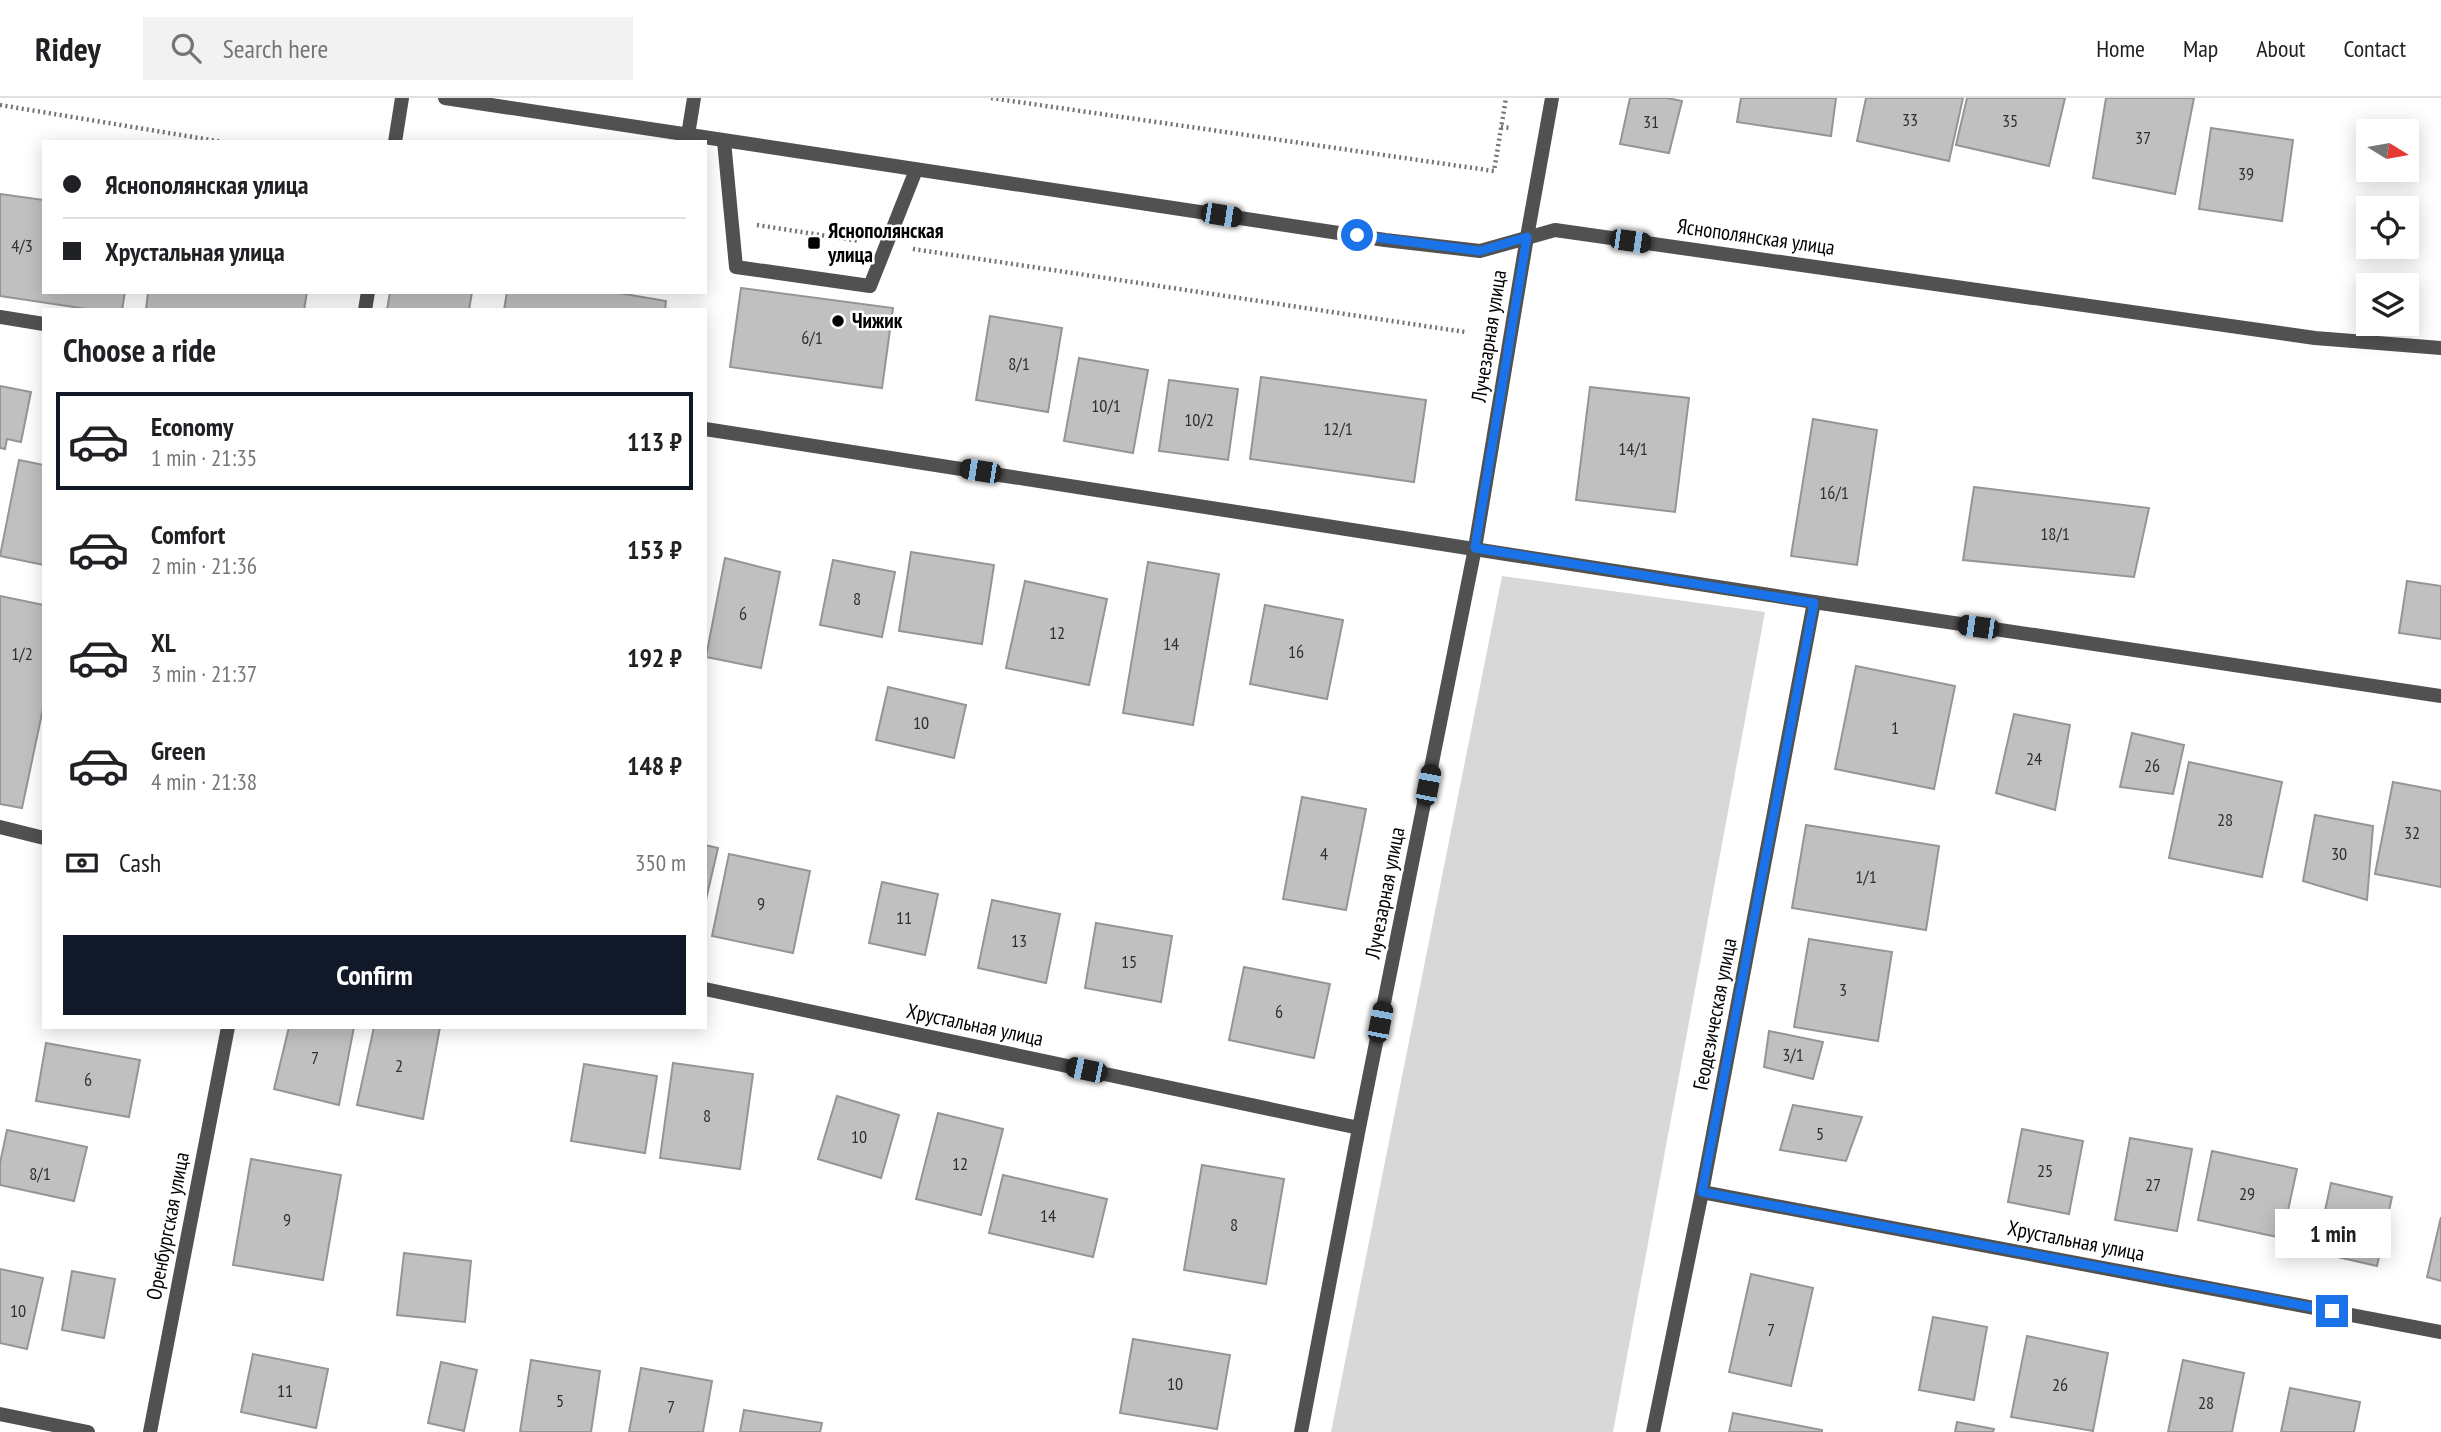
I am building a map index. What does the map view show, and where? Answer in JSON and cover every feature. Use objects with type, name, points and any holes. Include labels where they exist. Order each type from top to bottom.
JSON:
[{"type":"street","points":[[395,140],[402,98]]},
{"type":"street","name":"Яснополянская улица","points":[[445,98],[1385,240],[1480,251],[1555,230],[2315,338],[2441,348]]},
{"type":"street","points":[[688,135],[694,98]]},
{"type":"street","name":"Лучезарная улица","points":[[1301,1432],[1475,548],[1552,98]]},
{"type":"street","points":[[724,141],[736,267],[870,286],[916,170]]},
{"type":"street","points":[[0,317],[42,324]]},
{"type":"street","points":[[707,429],[1814,603],[2441,696]]},
{"type":"street","name":"Геодезическая улица","points":[[1653,1432],[1702,1192],[1814,603]]},
{"type":"street","points":[[0,827],[42,838]]},
{"type":"street","name":"Хрустальная улица","points":[[707,989],[1359,1128]]},
{"type":"street","name":"Оренбургская улица","points":[[150,1432],[228,1029]]},
{"type":"street","name":"Хрустальная улица","points":[[1702,1192],[2441,1332]]},
{"type":"street","points":[[0,1414],[89,1432]]},
{"type":"path","points":[[991,98],[1494,171],[1506,98]]},
{"type":"path","points":[[0,105],[211,140]]},
{"type":"path","points":[[1502,127],[1511,128]]},
{"type":"path","points":[[732,221],[1465,332]]},
{"type":"shaded area","points":[[1502,576],[1765,612],[1613,1432],[1331,1432]]},
{"type":"building","points":[[1630,98],[1667,98],[1682,101],[1669,153],[1620,144]]},
{"type":"building","points":[[1741,98],[1836,98],[1831,136],[1737,122]]},
{"type":"building","points":[[1866,98],[1963,98],[1949,161],[1857,141]]},
{"type":"building","points":[[1967,98],[2065,98],[2049,166],[1956,145]]},
{"type":"building","points":[[2106,98],[2194,98],[2175,194],[2093,178]]},
{"type":"building","points":[[2211,128],[2293,140],[2282,221],[2199,209]]},
{"type":"building","points":[[0,194],[42,200],[42,294],[125,294],[122,308],[81,308],[0,296]]},
{"type":"building","points":[[741,288],[893,308],[882,388],[730,367]]},
{"type":"building","points":[[148,294],[307,294],[304,308],[146,308]]},
{"type":"building","points":[[390,294],[472,294],[469,308],[387,308]]},
{"type":"building","points":[[507,294],[625,294],[666,301],[665,308],[504,308]]},
{"type":"building","points":[[990,316],[1062,328],[1048,412],[976,400]]},
{"type":"building","points":[[1079,358],[1148,370],[1133,453],[1064,441]]},
{"type":"building","points":[[1261,377],[1426,400],[1414,482],[1250,459]]},
{"type":"building","points":[[1169,380],[1238,389],[1228,460],[1159,451]]},
{"type":"building","points":[[0,386],[31,392],[21,442],[7,439],[5,449],[0,448]]},
{"type":"building","points":[[1590,387],[1689,398],[1675,512],[1576,500]]},
{"type":"building","points":[[1813,419],[1877,430],[1857,565],[1791,556]]},
{"type":"building","points":[[19,460],[42,465],[42,565],[0,556]]},
{"type":"building","points":[[1974,487],[2149,508],[2134,577],[1963,560]]},
{"type":"building","points":[[911,552],[994,565],[982,644],[899,631]]},
{"type":"building","points":[[725,558],[780,572],[761,668],[707,657]]},
{"type":"building","points":[[833,560],[895,572],[882,637],[820,625]]},
{"type":"building","points":[[1148,562],[1219,574],[1193,725],[1123,713]]},
{"type":"building","points":[[1025,581],[1107,599],[1089,685],[1006,668]]},
{"type":"building","points":[[2407,581],[2441,586],[2441,639],[2399,633]]},
{"type":"building","points":[[0,596],[42,605],[42,713],[22,808],[0,804]]},
{"type":"building","points":[[1265,605],[1343,620],[1327,699],[1250,684]]},
{"type":"building","points":[[1856,666],[1955,686],[1934,789],[1835,769]]},
{"type":"building","points":[[888,687],[966,705],[954,758],[876,740]]},
{"type":"building","points":[[2014,714],[2070,725],[2055,810],[1996,793]]},
{"type":"building","points":[[2132,733],[2184,745],[2173,794],[2120,787]]},
{"type":"building","points":[[2189,762],[2282,782],[2262,877],[2169,858]]},
{"type":"building","points":[[2393,782],[2441,791],[2441,887],[2375,874]]},
{"type":"building","points":[[1302,797],[1366,809],[1346,910],[1283,899]]},
{"type":"building","points":[[2315,815],[2373,826],[2367,900],[2303,881]]},
{"type":"building","points":[[1806,825],[1939,846],[1926,930],[1792,908]]},
{"type":"building","points":[[707,845],[718,848],[707,895]]},
{"type":"building","points":[[729,854],[810,871],[793,953],[712,936]]},
{"type":"building","points":[[882,882],[938,894],[925,955],[869,943]]},
{"type":"building","points":[[992,900],[1060,914],[1046,983],[978,968]]},
{"type":"building","points":[[1096,923],[1172,936],[1161,1002],[1085,988]]},
{"type":"building","points":[[1809,939],[1892,952],[1878,1041],[1794,1027]]},
{"type":"building","points":[[1244,967],[1330,984],[1314,1058],[1229,1040]]},
{"type":"building","points":[[289,1029],[354,1029],[339,1105],[274,1089]]},
{"type":"building","points":[[374,1029],[440,1029],[423,1119],[357,1105]]},
{"type":"building","points":[[1769,1031],[1823,1042],[1813,1079],[1764,1067]]},
{"type":"building","points":[[46,1043],[140,1060],[129,1117],[36,1101]]},
{"type":"building","points":[[673,1063],[753,1074],[740,1169],[660,1158]]},
{"type":"building","points":[[584,1064],[657,1076],[645,1153],[571,1141]]},
{"type":"building","points":[[837,1096],[899,1115],[881,1178],[818,1159]]},
{"type":"building","points":[[1793,1105],[1862,1117],[1846,1161],[1780,1150]]},
{"type":"building","points":[[938,1113],[1003,1129],[981,1215],[916,1199]]},
{"type":"building","points":[[2022,1129],[2083,1141],[2069,1214],[2008,1202]]},
{"type":"building","points":[[7,1130],[87,1147],[74,1201],[0,1185],[0,1163]]},
{"type":"building","points":[[2130,1138],[2192,1149],[2177,1231],[2115,1220]]},
{"type":"building","points":[[2212,1151],[2297,1169],[2282,1238],[2198,1220]]},
{"type":"building","points":[[251,1159],[341,1175],[323,1280],[233,1265]]},
{"type":"building","points":[[1202,1165],[1284,1179],[1266,1284],[1184,1270]]},
{"type":"building","points":[[1003,1175],[1107,1199],[1093,1257],[989,1233]]},
{"type":"building","points":[[2331,1183],[2392,1197],[2377,1266],[2316,1252]]},
{"type":"building","points":[[2441,1217],[2441,1281],[2427,1277]]},
{"type":"building","points":[[404,1253],[471,1261],[465,1322],[397,1315]]},
{"type":"building","points":[[0,1269],[43,1278],[27,1349],[0,1343]]},
{"type":"building","points":[[72,1271],[115,1279],[104,1338],[62,1330]]},
{"type":"building","points":[[1751,1274],[1813,1288],[1791,1386],[1729,1372]]},
{"type":"building","points":[[1933,1317],[1987,1327],[1974,1400],[1919,1390]]},
{"type":"building","points":[[2027,1336],[2108,1353],[2093,1431],[2011,1417]]},
{"type":"building","points":[[1133,1339],[1230,1355],[1217,1429],[1120,1413]]},
{"type":"building","points":[[253,1354],[328,1369],[316,1428],[241,1412]]},
{"type":"building","points":[[531,1360],[600,1371],[591,1432],[520,1432]]},
{"type":"building","points":[[2183,1360],[2244,1373],[2232,1432],[2168,1432]]},
{"type":"building","points":[[441,1362],[477,1370],[464,1431],[428,1423]]},
{"type":"building","points":[[641,1368],[712,1381],[703,1432],[629,1432]]},
{"type":"building","points":[[2290,1388],[2360,1402],[2354,1432],[2281,1432]]},
{"type":"building","points":[[744,1410],[822,1423],[820,1432],[740,1432]]},
{"type":"building","points":[[1733,1413],[1822,1430],[1822,1432],[1729,1432]]},
{"type":"building","points":[[1957,1422],[1994,1429],[1993,1432],[1955,1432]]},
{"type":"place","name":"Яснополянская улица","points":[[814,243]]},
{"type":"place","name":"Чижик","points":[[838,321]]},
{"type":"route","points":[[1357,235],[1480,251],[1527,237],[1475,548],[1814,603],[1702,1192],[2332,1311]]}]
